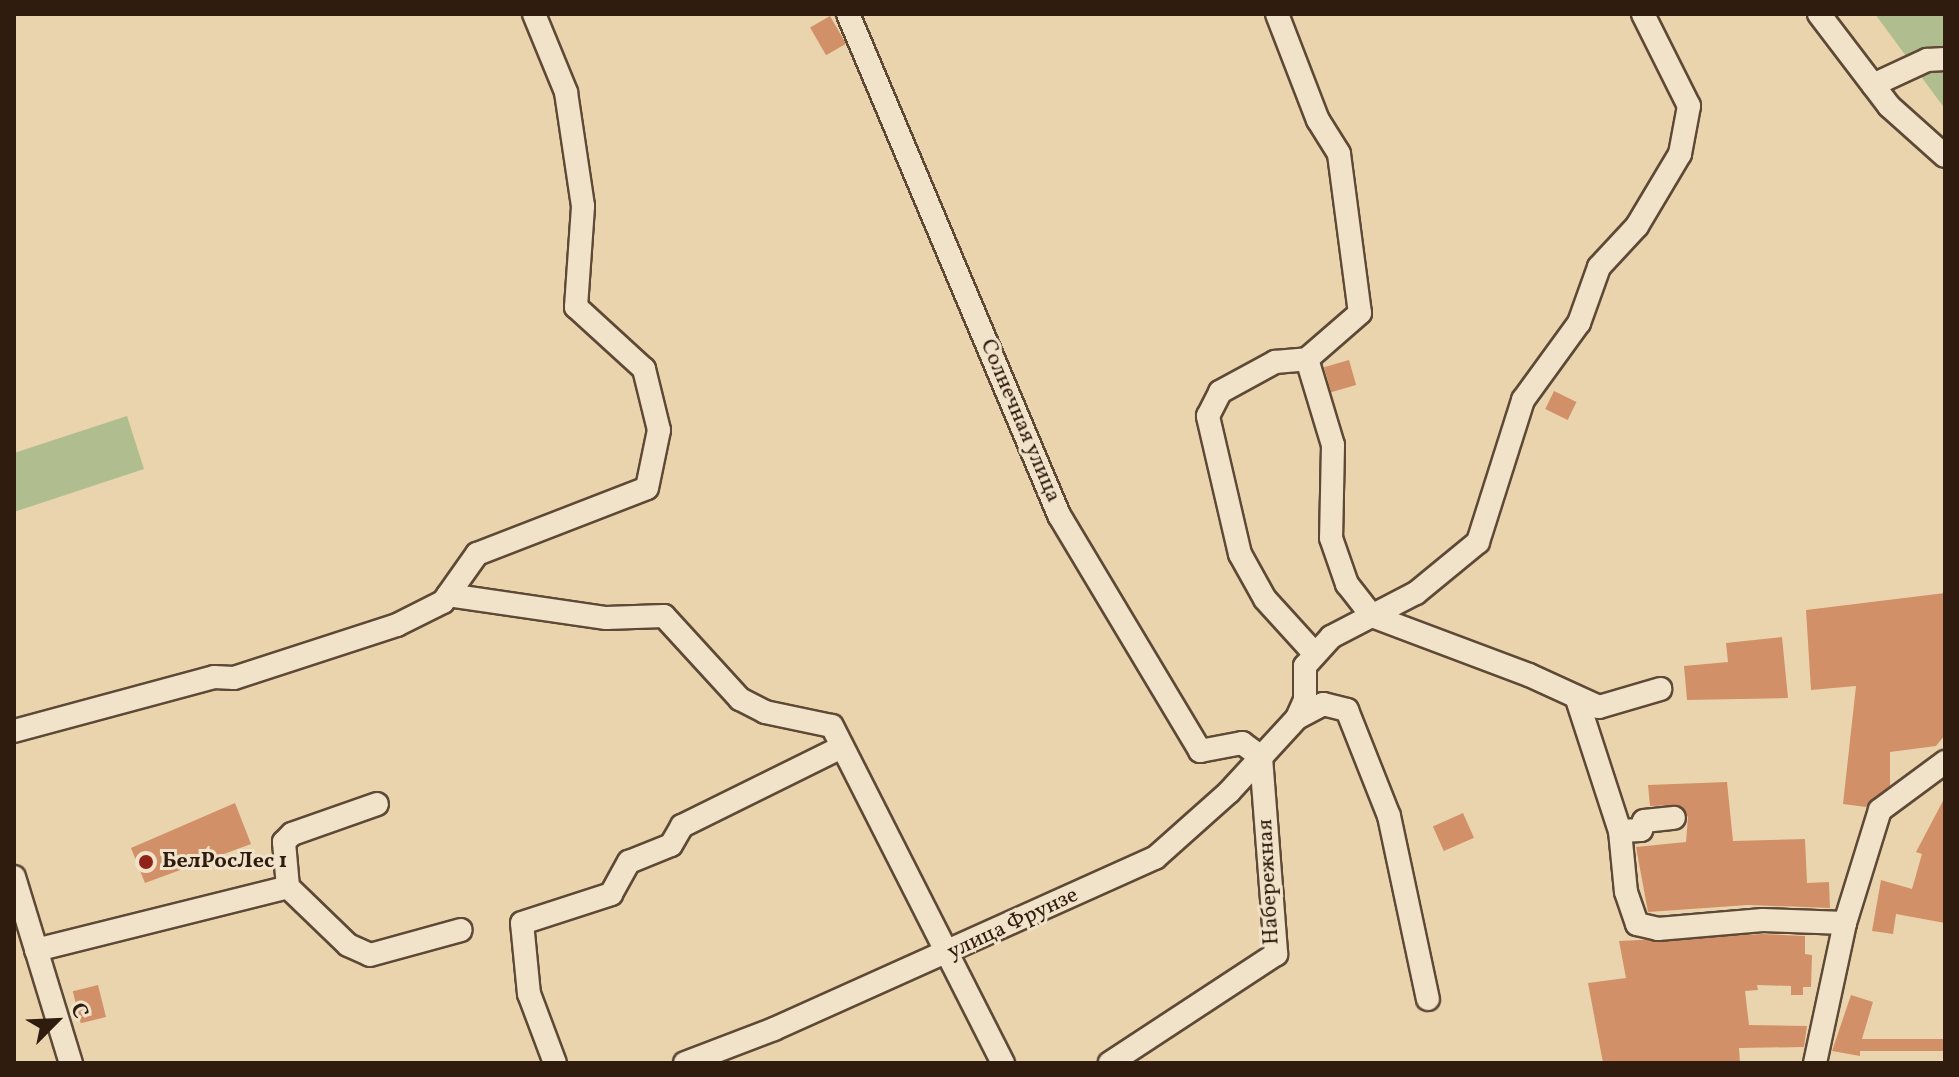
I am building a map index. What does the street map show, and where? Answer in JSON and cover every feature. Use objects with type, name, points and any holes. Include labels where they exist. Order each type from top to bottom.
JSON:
[{"type":"street","points":[[14,731],[214,677],[234,678],[397,625],[448,595],[477,554],[647,488],[659,430],[644,369],[576,307],[581,191],[566,92],[534,14]]},
{"type":"street","name":"Солнечная улица","points":[[848,14],[1059,515],[1200,751],[1242,743],[1261,757]]},
{"type":"street","points":[[1277,14],[1318,120],[1339,154],[1360,313],[1307,359],[1275,362],[1220,392],[1208,416],[1240,554],[1265,599],[1315,654]]},
{"type":"street","points":[[1297,718],[1305,700],[1305,666],[1331,637],[1416,593],[1478,542],[1523,400],[1579,323],[1599,267],[1637,226],[1680,154],[1689,106],[1643,14]]},
{"type":"street","points":[[1819,14],[1873,85],[1945,156]]},
{"type":"street","points":[[1873,85],[1927,60],[1945,59]]},
{"type":"street","points":[[1307,359],[1333,445],[1331,538],[1347,584],[1372,616],[1516,669],[1599,707],[1660,689]]},
{"type":"street","points":[[448,595],[606,618],[664,616],[740,699],[765,712],[832,726],[1003,1063]]},
{"type":"street","points":[[1577,699],[1620,831],[1626,892],[1637,924],[1658,929],[1763,920],[1845,923]]},
{"type":"street","points":[[1297,718],[1323,704],[1347,710],[1389,816],[1428,999]]},
{"type":"street","name":"улица Фрунзе","points":[[685,1063],[711,1058],[1155,858],[1261,757],[1297,718]]},
{"type":"street","points":[[555,1063],[529,994],[522,923],[611,894],[629,862],[671,845],[682,826],[842,747]]},
{"type":"street","name":"Набережная","points":[[1110,1063],[1276,954],[1261,757]]},
{"type":"street","points":[[1815,1063],[1845,923],[1880,810],[1945,762]]},
{"type":"street","points":[[377,804],[292,834],[284,842],[288,887],[348,945],[370,955],[461,930]]},
{"type":"street","points":[[1620,831],[1641,830],[1644,821],[1674,818]]},
{"type":"street","points":[[14,877],[19,914],[36,950],[71,1063]]},
{"type":"street","points":[[36,950],[288,887]]},
{"type":"green space","points":[[1875,14],[1945,14],[1945,109]]},
{"type":"green space","points":[[127,416],[144,469],[14,512],[14,453]]},
{"type":"building","points":[[830,16],[846,44],[826,55],[810,28]]},
{"type":"building","points":[[1349,360],[1356,385],[1331,392],[1324,367]]},
{"type":"building","points":[[1554,391],[1576,402],[1568,420],[1545,409]]},
{"type":"building","points":[[1945,593],[1945,735],[1936,746],[1890,752],[1890,786],[1866,807],[1843,804],[1856,686],[1811,690],[1806,610]]},
{"type":"building","points":[[1782,637],[1788,698],[1687,700],[1684,666],[1728,662],[1726,643]]},
{"type":"building","points":[[1727,782],[1733,841],[1805,839],[1807,883],[1829,882],[1830,908],[1748,905],[1648,912],[1636,847],[1686,842],[1688,817],[1679,805],[1650,806],[1648,785]]},
{"type":"building","points":[[1945,797],[1945,923],[1896,914],[1893,934],[1872,931],[1881,880],[1912,889],[1922,854],[1916,852]]},
{"type":"building","points":[[235,803],[251,844],[145,883],[131,848]]},
{"type":"building","points":[[1463,813],[1474,838],[1444,851],[1433,826]]},
{"type":"building","points":[[1763,934],[1805,936],[1805,954],[1812,955],[1811,987],[1803,987],[1803,995],[1791,995],[1791,986],[1757,985],[1758,990],[1745,991],[1749,1025],[1807,1026],[1804,1047],[1739,1048],[1740,1063],[1603,1063],[1588,983],[1626,978],[1619,941]]},
{"type":"building","points":[[98,985],[106,1017],[81,1023],[73,991]]},
{"type":"building","points":[[1851,995],[1873,1002],[1862,1039],[1945,1039],[1945,1051],[1860,1051],[1860,1056],[1832,1051]]},
{"type":"place","name":"БелРосЛес 1","points":[[146,862]]}]
